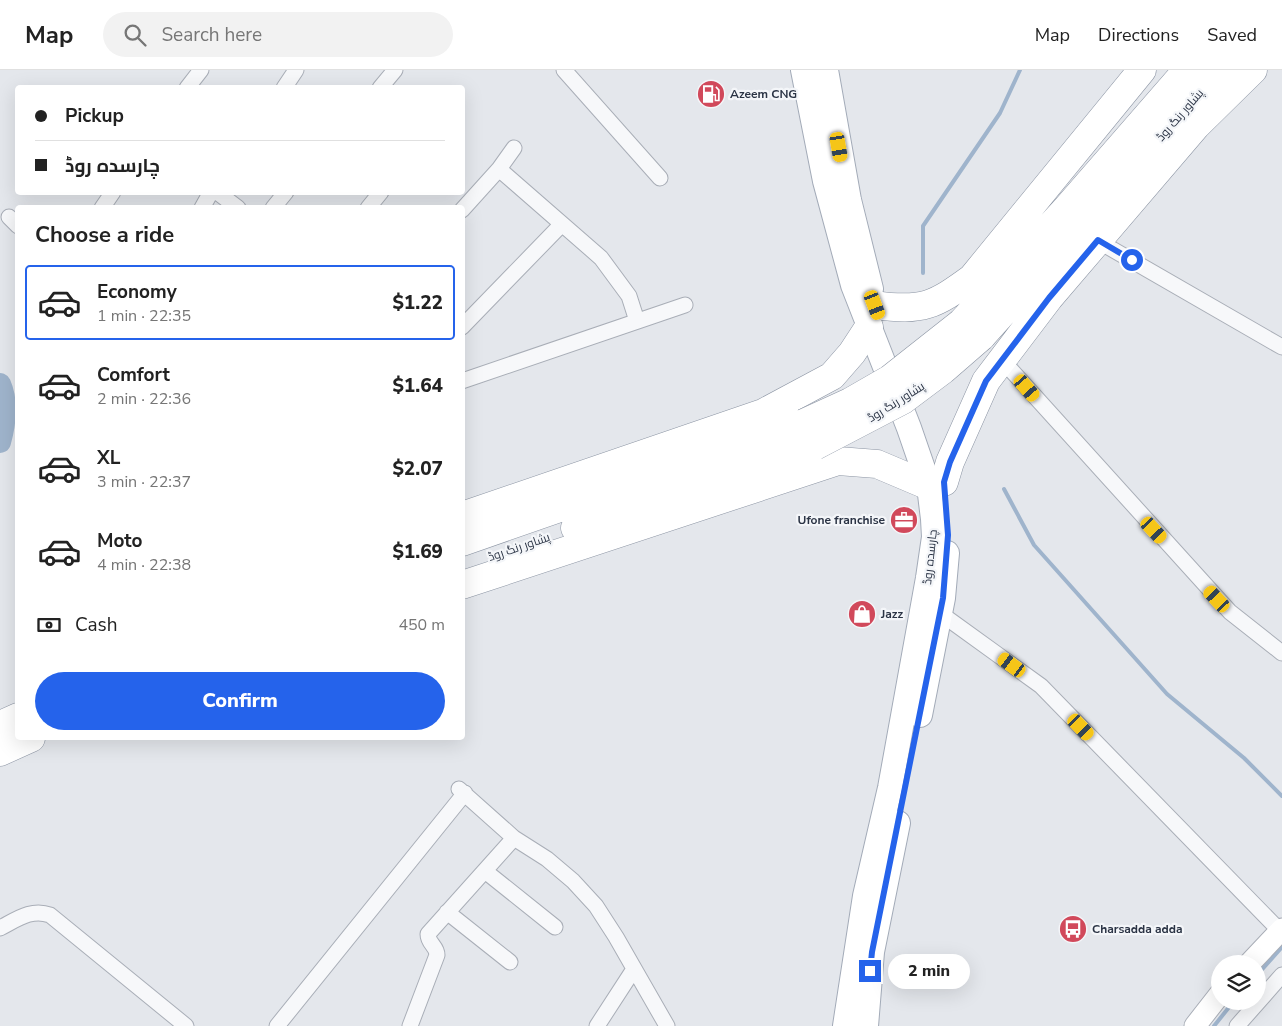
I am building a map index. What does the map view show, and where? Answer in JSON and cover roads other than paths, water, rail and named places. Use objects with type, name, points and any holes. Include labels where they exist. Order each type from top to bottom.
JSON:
[{"type":"highway","points":[[465,515],[763,413],[832,376],[852,353],[872,316],[917,308],[941,301],[972,278],[1142,70]]},
{"type":"highway","name":"پشاور رنگ روڈ","points":[[465,566],[903,400],[943,370],[971,330],[1067,208],[1187,70]]},
{"type":"highway","name":"پشاور رنگ روڈ","points":[[971,330],[1220,70]]},
{"type":"highway","points":[[465,584],[838,461],[877,464],[936,484],[950,462],[986,381],[1049,298],[1196,126],[1253,70]]},
{"type":"highway","name":"پشاور رنگ روڈ","points":[[465,541],[810,434]]},
{"type":"highway","points":[[0,725],[15,718]]},
{"type":"highway","points":[[0,752],[27,740]]},
{"type":"main road","name":"چارسدہ روڈ","points":[[803,70],[825,181],[853,285],[872,316]]},
{"type":"main road","name":"چارسدہ روڈ","points":[[826,70],[872,316],[909,428],[936,484],[948,535],[940,613],[872,952],[866,1026]]},
{"type":"main road","name":"چارسدہ روڈ","points":[[845,1026],[865,896],[890,788],[930,570],[934,537],[936,484]]},
{"type":"street","points":[[189,85],[201,70]]},
{"type":"street","points":[[286,85],[296,70]]},
{"type":"street","points":[[382,85],[395,70]]},
{"type":"street","points":[[564,70],[660,178]]},
{"type":"street","points":[[465,207],[499,169],[514,148]]},
{"type":"street","points":[[499,169],[600,258],[629,296],[637,321]]},
{"type":"street","points":[[221,195],[234,205]]},
{"type":"street","points":[[275,205],[284,195]]},
{"type":"street","points":[[370,205],[379,195]]},
{"type":"street","points":[[465,324],[561,224]]},
{"type":"street","points":[[1098,240],[1282,347]]},
{"type":"street","points":[[465,381],[685,305]]},
{"type":"street","points":[[1002,360],[1230,612],[1282,654]]},
{"type":"street","points":[[940,613],[1041,686],[1281,930],[1257,955]]},
{"type":"street","points":[[277,1026],[462,791],[514,838],[547,859],[590,900],[616,937],[667,1026]]},
{"type":"street","points":[[410,1026],[437,955],[437,951],[428,940],[428,934],[514,838]]},
{"type":"street","points":[[485,871],[556,927]]},
{"type":"street","points":[[0,928],[32,913],[40,912],[50,915],[186,1026]]},
{"type":"street","points":[[447,912],[510,962]]},
{"type":"street","points":[[597,1026],[634,969]]},
{"type":"street","points":[[1236,1026],[1282,975]]},
{"type":"street","points":[[1195,1026],[1211,1006]]},
{"type":"waterway","points":[[923,273],[923,226],[1000,113],[1020,70]]},
{"type":"waterway","points":[[0,384],[3,391],[5,413],[0,442]]},
{"type":"waterway","points":[[1004,489],[1034,545],[1167,694],[1244,758],[1282,796]]},
{"type":"waterway","points":[[1266,965],[1282,947]]},
{"type":"waterway","points":[[1214,1026],[1227,1010]]},
{"type":"place","name":"Azeem CNG","points":[[711,94]]},
{"type":"place","name":"Ufone franchise","points":[[904,520]]},
{"type":"place","name":"Jazz","points":[[862,614]]},
{"type":"place","name":"Charsadda adda","points":[[1073,929]]}]
